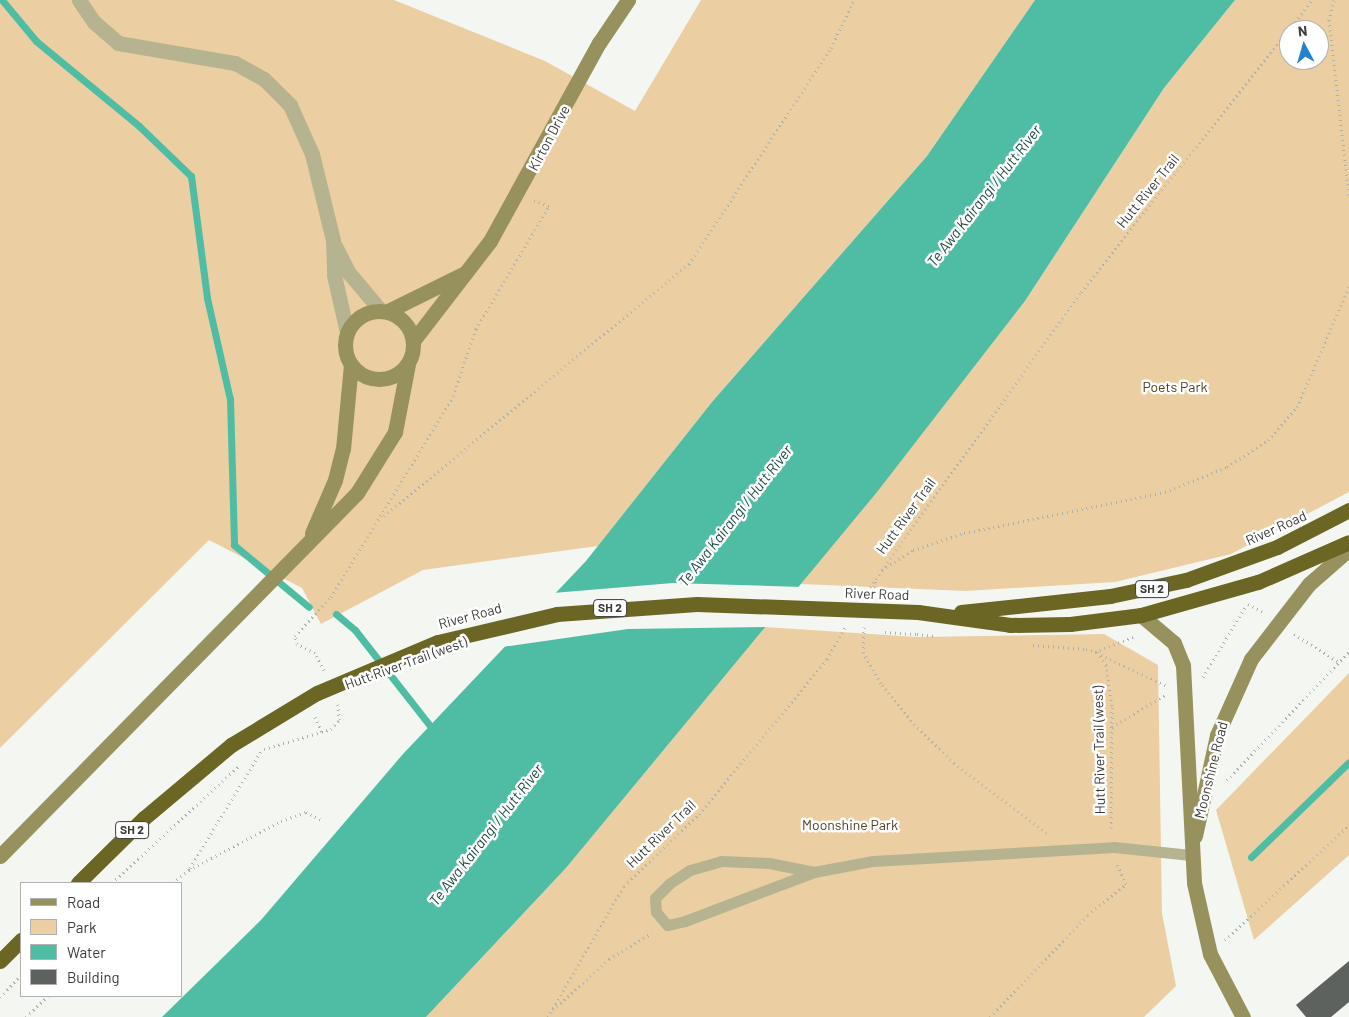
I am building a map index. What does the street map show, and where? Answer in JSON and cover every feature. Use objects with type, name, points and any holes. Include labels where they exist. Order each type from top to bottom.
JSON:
[{"type":"highway","name":"River Road","points":[[948,614],[1110,596],[1186,580],[1277,547],[1349,510]]},
{"type":"highway","name":"River Road","points":[[79,882],[144,818],[231,745],[316,693],[438,642],[557,614],[697,604],[918,612],[1036,625],[1141,615],[1258,582],[1349,542]]},
{"type":"highway","points":[[0,961],[20,941]]},
{"type":"street","points":[[0,856],[251,602],[310,536],[346,506],[384,454],[402,413],[413,341],[406,324],[384,311],[349,273],[333,240],[300,120],[280,92],[235,63],[118,43],[94,22],[78,0]]},
{"type":"street","name":"Kirton Drive","points":[[413,341],[466,273],[519,194],[599,43],[628,0]]},
{"type":"street","points":[[310,536],[336,480],[343,449],[351,366],[346,355],[347,332],[334,275],[333,240]]},
{"type":"street","name":"Kirton Drive","points":[[384,311],[466,273]]},
{"type":"street","points":[[347,332],[361,316],[384,311]]},
{"type":"street","points":[[351,366],[380,380],[408,364]]},
{"type":"street","name":"Moonshine Road","points":[[1191,855],[1217,735],[1232,696],[1277,622],[1308,584],[1349,548]]},
{"type":"street","name":"Moonshine Road","points":[[1141,615],[1174,643],[1183,665],[1191,855],[1210,954],[1243,1017]]},
{"type":"lane","points":[[814,872],[769,863],[721,861],[690,870],[655,898],[656,912],[667,925],[814,872],[873,861],[1114,847],[1191,855]]},
{"type":"path","points":[[382,518],[689,264],[831,48],[854,0]]},
{"type":"path","name":"Hutt River Trail","points":[[1297,20],[1312,0]]},
{"type":"path","points":[[1334,0],[1329,20],[1349,196]]},
{"type":"path","name":"Hutt River Trail","points":[[862,599],[1081,292],[1279,43]]},
{"type":"path","points":[[326,675],[319,658],[297,644],[295,636],[331,597],[382,518],[453,396],[476,329],[549,206],[519,194]]},
{"type":"path","points":[[870,602],[878,574],[912,550],[964,533],[1165,492],[1227,467],[1268,440],[1297,407],[1349,287]]},
{"type":"path","points":[[866,620],[863,652],[882,685],[914,724],[954,763],[1054,838]]},
{"type":"path","name":"Hutt River Trail","points":[[548,1017],[624,886],[700,814],[827,659],[847,625]]},
{"type":"path","points":[[840,629],[850,629]]},
{"type":"path","points":[[859,630],[869,631]]},
{"type":"path","points":[[879,632],[943,636]]},
{"type":"path","points":[[1026,645],[1086,649],[1174,690]]},
{"type":"path","points":[[1224,783],[1349,652]]},
{"type":"path","name":"Hutt River Trail (west)","points":[[1101,655],[1108,671],[1112,707],[1111,825],[1104,833]]},
{"type":"path","name":"Hutt River Trail (west)","points":[[331,704],[346,697]]},
{"type":"path","points":[[255,749],[261,751],[322,732],[339,720],[336,699]]},
{"type":"path","points":[[306,718],[318,711]]},
{"type":"path","points":[[313,714],[322,732]]},
{"type":"path","points":[[248,756],[271,739]]},
{"type":"path","points":[[189,870],[261,751]]},
{"type":"path","points":[[113,882],[241,763]]},
{"type":"path","points":[[173,882],[189,870],[281,820],[306,812],[323,821]]},
{"type":"path","points":[[1210,954],[1349,825]]},
{"type":"path","points":[[990,1017],[1088,915],[1126,884]]},
{"type":"path","points":[[551,1012],[609,959],[667,925]]},
{"type":"path","points":[[0,997],[20,976]]},
{"type":"path","points":[[26,1017],[47,997]]},
{"type":"green space","points":[[0,0],[394,0],[545,61],[635,111],[701,0],[1035,0],[927,156],[712,402],[598,546],[423,570],[321,624],[302,588],[209,540],[0,748]]},
{"type":"green space","name":"Poets Park","points":[[1235,0],[1349,0],[1349,492],[1231,554],[1115,582],[966,591],[801,584],[1025,301],[1164,88]]},
{"type":"green space","name":"Moonshine Park","points":[[765,627],[917,637],[1104,634],[1158,665],[1162,913],[1176,986],[1144,1017],[426,1017],[566,868]]},
{"type":"green space","points":[[1349,673],[1349,855],[1254,940],[1216,810]]},
{"type":"water","name":"Te Awa Kairangi / Hutt River","points":[[1035,0],[1235,0],[1164,88],[1025,301],[877,492],[566,868],[426,1017],[162,1017],[261,920],[403,754],[586,561],[712,402],[927,156]]},
{"type":"pier","points":[[673,583],[802,587],[768,627],[628,629],[502,647],[553,593]]},
{"type":"building","points":[[1349,961],[1349,1002],[1331,1017],[1306,1017],[1296,1005]]},
{"type":"waterway","points":[[2,0],[36,41],[139,126],[191,176],[207,298],[230,399],[234,545],[309,607]]},
{"type":"waterway","points":[[336,614],[355,630],[435,732]]},
{"type":"waterway","points":[[1251,857],[1349,762]]}]
